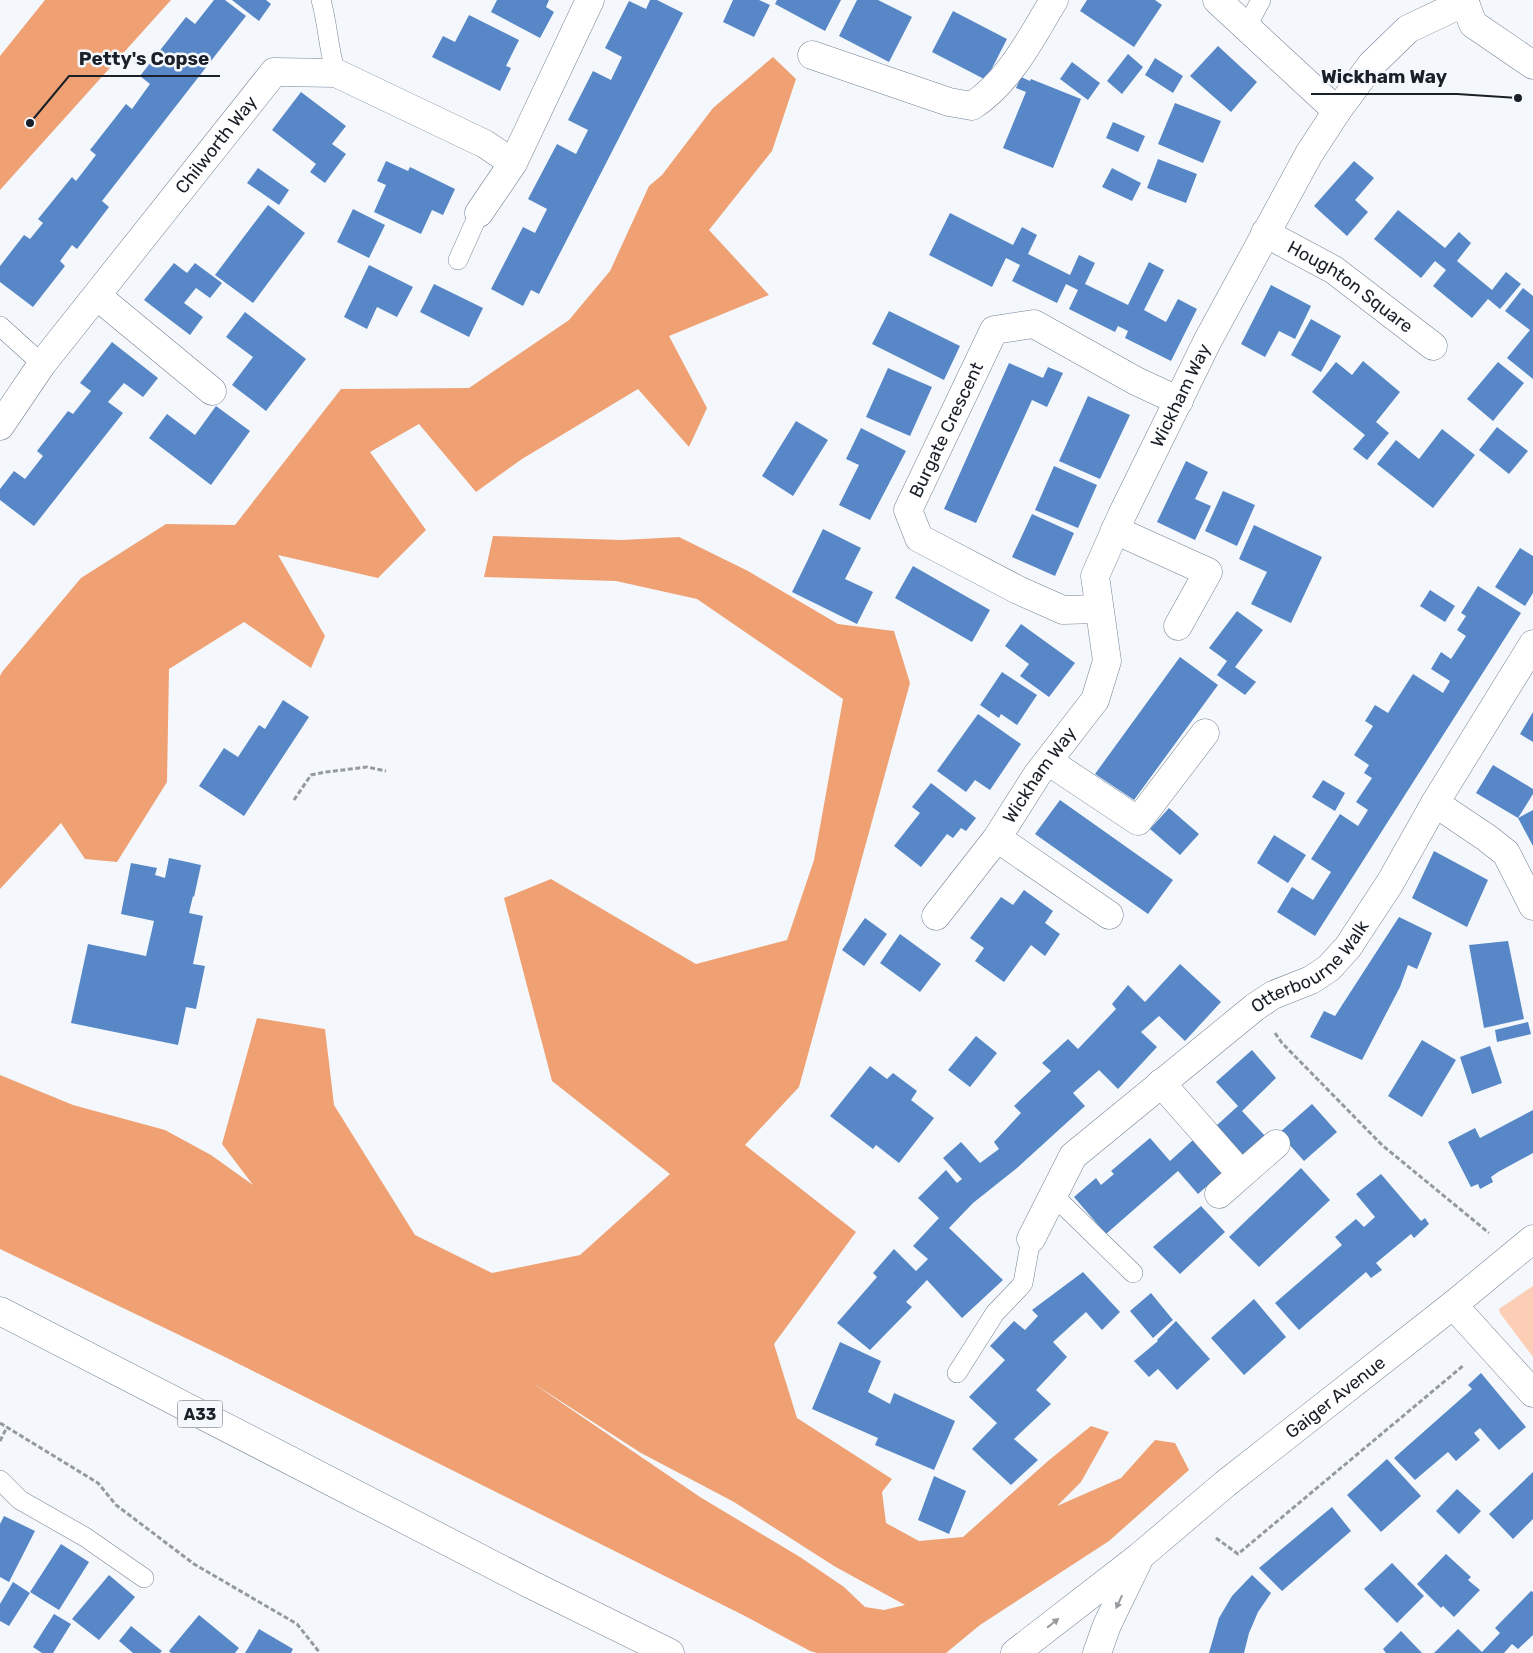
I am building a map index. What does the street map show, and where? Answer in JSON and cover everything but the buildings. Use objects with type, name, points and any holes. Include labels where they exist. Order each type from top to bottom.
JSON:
[{"type":"main road","points":[[479,213],[513,163],[590,0]]},
{"type":"main road","points":[[812,55],[948,102],[972,106],[983,99],[1014,67],[1054,0]]},
{"type":"main road","points":[[1217,0],[1337,111]]},
{"type":"main road","points":[[1465,1],[1473,24],[1533,66]]},
{"type":"main road","name":"Wickham Way","points":[[936,916],[997,838],[1037,775],[1095,700],[1107,662],[1095,576],[1115,530],[1208,340],[1309,154],[1337,111],[1371,65],[1408,29],[1465,1]]},
{"type":"main road","name":"Chilworth Way","points":[[0,426],[42,364],[274,72],[336,73],[484,144],[513,163]]},
{"type":"main road","name":"Houghton Square","points":[[1265,233],[1334,270],[1433,346]]},
{"type":"main road","points":[[97,296],[212,391]]},
{"type":"main road","name":"Burgate Crescent","points":[[1099,609],[1063,610],[1018,590],[952,556],[919,538],[908,510],[994,330],[1034,324],[1136,381],[1179,401]]},
{"type":"main road","points":[[1115,530],[1208,572],[1178,626]]},
{"type":"main road","name":"Otterbourne Walk","points":[[1031,1239],[1072,1156],[1255,1007],[1273,995],[1311,980],[1329,968],[1348,947],[1390,883],[1435,803],[1533,644]]},
{"type":"main road","points":[[1048,761],[1138,821],[1205,733]]},
{"type":"main road","points":[[1435,803],[1506,853],[1533,906]]},
{"type":"main road","name":"Wickham Way","points":[[997,838],[1109,915]]},
{"type":"main road","points":[[1161,1083],[1241,1174]]},
{"type":"main road","points":[[1219,1194],[1276,1144]]},
{"type":"main road","name":"Gaiger Avenue","points":[[1015,1653],[1139,1557],[1225,1484],[1453,1305],[1533,1239]]},
{"type":"main road","points":[[1453,1305],[1533,1393]]},
{"type":"main road","name":"A33","points":[[0,1311],[530,1584],[670,1653]]},
{"type":"main road","name":"Gaiger Avenue","points":[[1097,1653],[1107,1625],[1139,1557]]},
{"type":"lane","points":[[321,0],[326,18],[330,55],[336,73]]},
{"type":"lane","points":[[1247,26],[1261,0]]},
{"type":"lane","points":[[458,260],[479,213]]},
{"type":"lane","points":[[0,326],[42,364]]},
{"type":"lane","points":[[1053,1195],[1133,1273]]},
{"type":"lane","points":[[957,1373],[995,1313],[1022,1283],[1031,1239]]},
{"type":"lane","points":[[0,1480],[20,1500],[85,1537],[144,1578]]},
{"type":"path","points":[[294,800],[311,775],[367,767],[386,771]]},
{"type":"path","points":[[1255,1007],[1282,1043],[1382,1145],[1496,1239]]},
{"type":"path","points":[[1216,1538],[1238,1554],[1467,1363]]},
{"type":"path","points":[[0,1423],[98,1484],[116,1506],[194,1564],[297,1624],[320,1653]]},
{"type":"path","points":[[0,1441],[7,1427]]},
{"type":"shaded area","points":[[45,0],[171,0],[0,190],[0,56]]},
{"type":"shaded area","points":[[773,57],[796,79],[772,151],[709,230],[769,295],[669,336],[707,408],[689,447],[638,389],[522,459],[476,492],[419,424],[370,452],[426,530],[378,578],[278,555],[325,636],[311,668],[244,622],[169,669],[167,782],[117,862],[85,859],[61,823],[0,889],[0,676],[81,578],[166,524],[235,525],[341,389],[469,388],[569,320],[610,271],[649,186],[662,175],[713,108]]},
{"type":"shaded area","points":[[493,536],[622,540],[679,537],[748,571],[838,624],[894,631],[910,683],[799,1087],[745,1145],[856,1232],[774,1344],[797,1418],[892,1479],[882,1492],[886,1523],[919,1541],[963,1537],[1048,1461],[1091,1426],[1109,1432],[1081,1482],[1057,1506],[1121,1478],[1155,1440],[1175,1443],[1189,1470],[1109,1541],[980,1625],[946,1653],[817,1653],[810,1651],[745,1616],[223,1356],[0,1249],[0,1075],[73,1105],[165,1130],[211,1155],[253,1185],[222,1144],[257,1018],[325,1029],[334,1105],[415,1235],[492,1273],[580,1255],[670,1174],[552,1081],[504,898],[551,879],[696,964],[787,940],[814,860],[843,699],[697,599],[616,581],[484,577]],"holes":[[[531,1382],[641,1453],[734,1502],[834,1566],[905,1605],[884,1610],[865,1607],[844,1587],[800,1557],[700,1497]]]},
{"type":"shaded area","points":[[1533,1286],[1533,1357],[1499,1309]]},
{"type":"place","name":"Wickham Way","points":[[1518,98]]},
{"type":"place","name":"Petty's Copse","points":[[30,123]]}]
